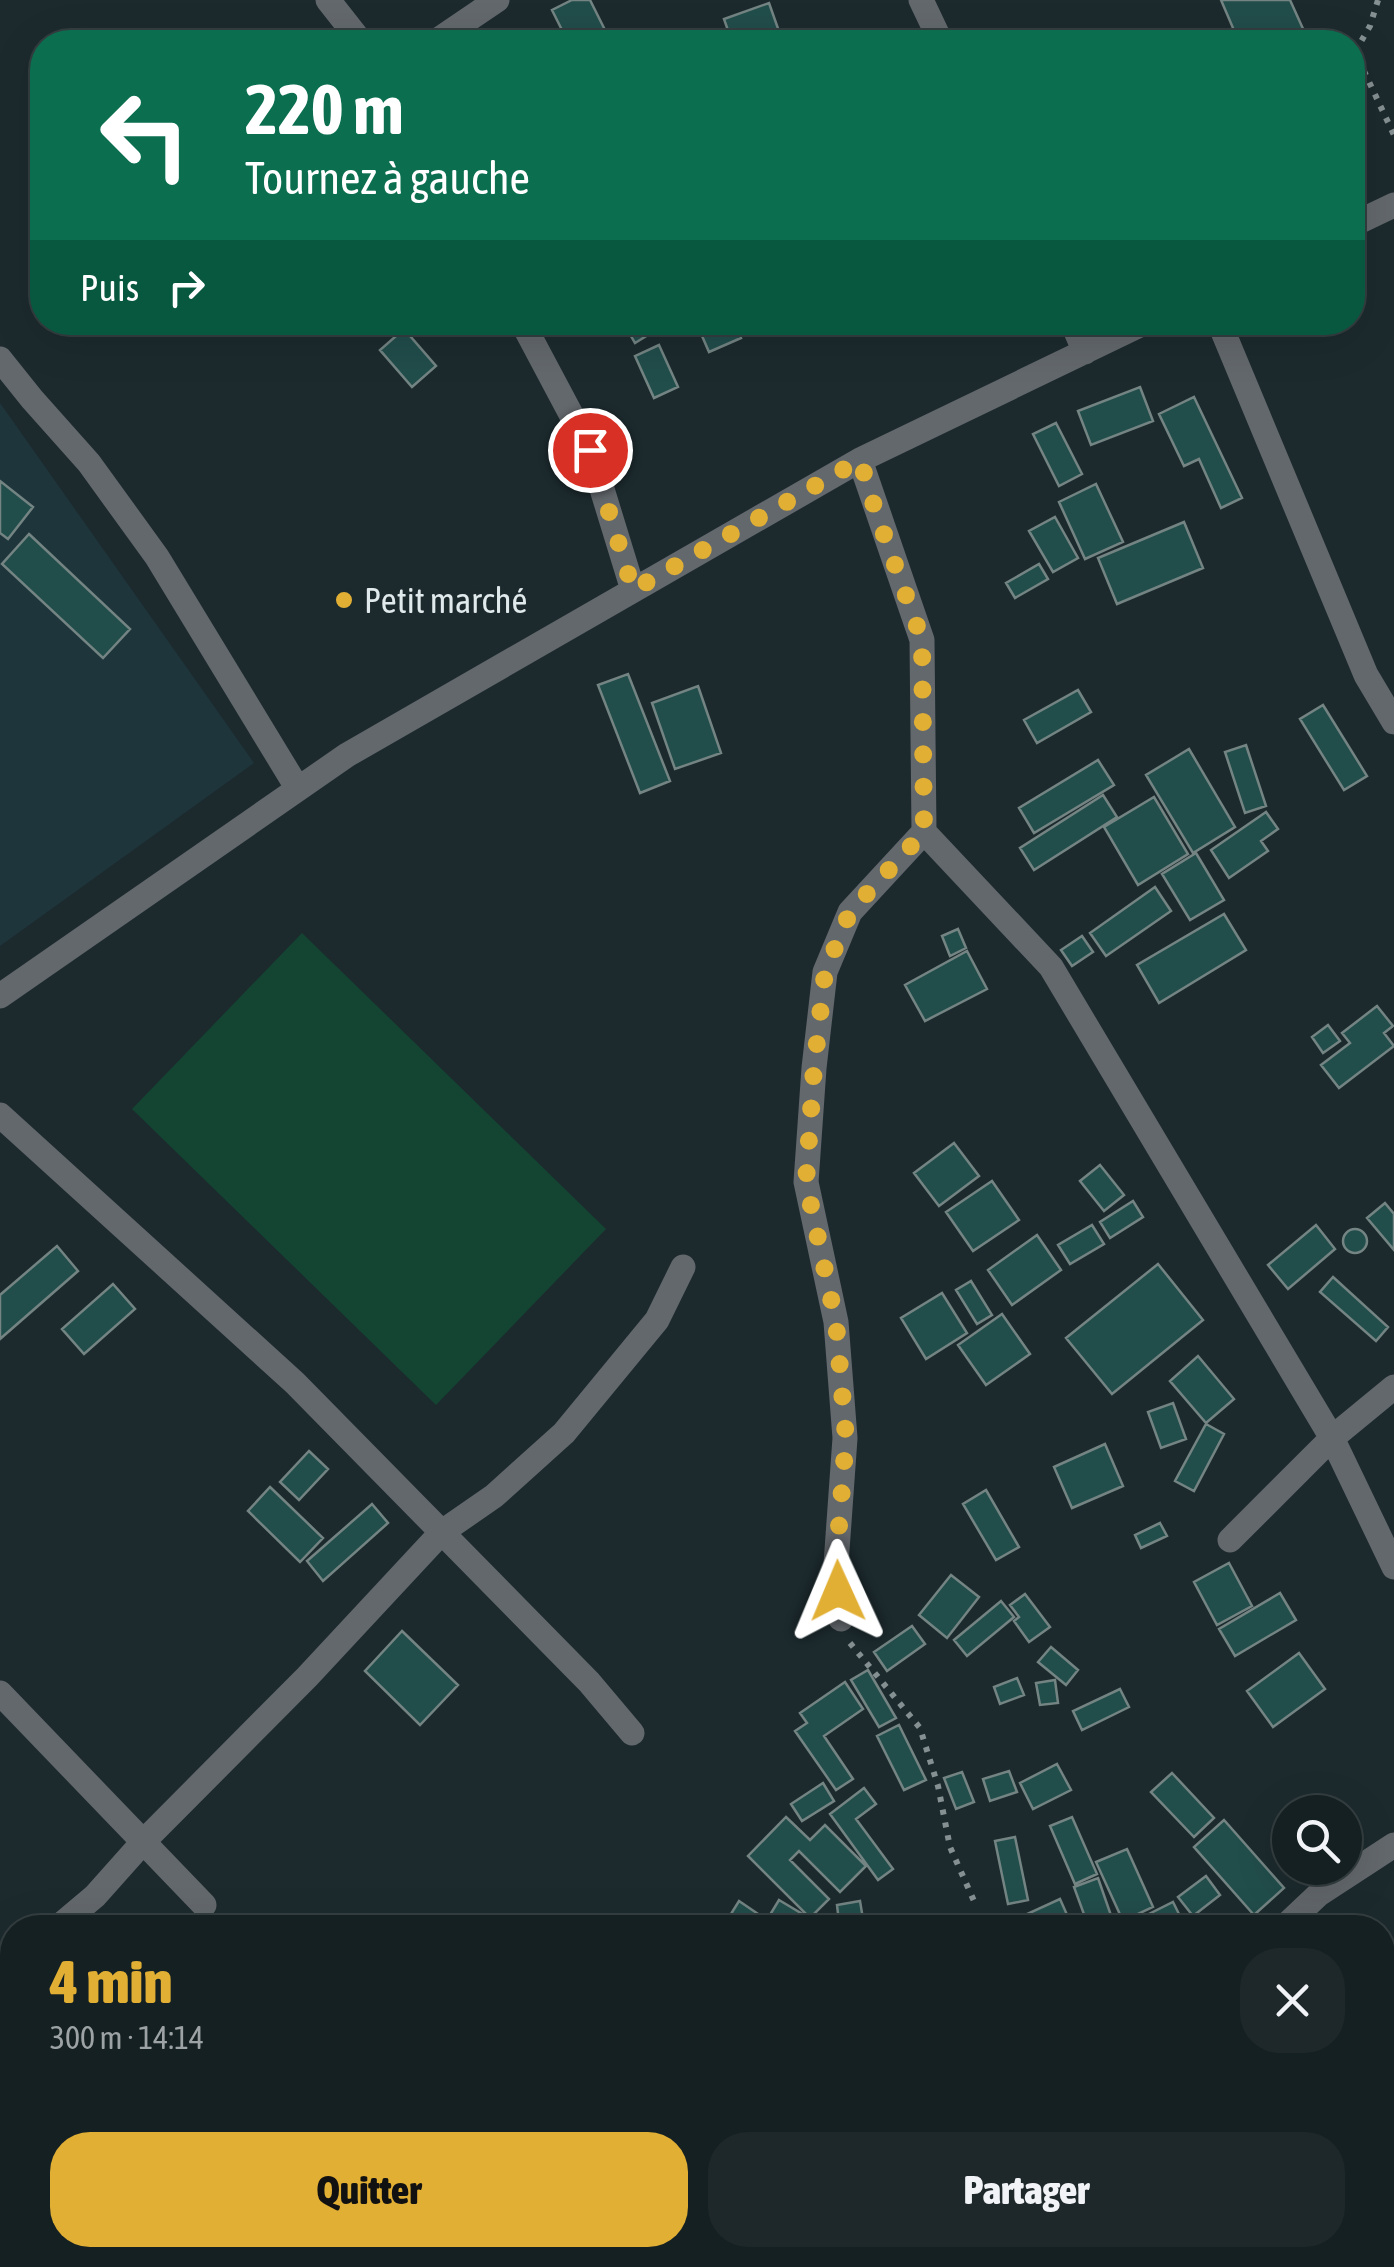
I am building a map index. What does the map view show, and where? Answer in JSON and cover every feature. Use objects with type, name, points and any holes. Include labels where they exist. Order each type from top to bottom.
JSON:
[{"type":"street","points":[[328,0],[352,30]]},
{"type":"street","points":[[453,30],[498,0]]},
{"type":"street","points":[[921,0],[935,30]]},
{"type":"street","points":[[1365,219],[1394,205]]},
{"type":"street","points":[[529,335],[590,450],[633,590]]},
{"type":"street","points":[[1078,335],[1086,352]]},
{"type":"street","points":[[0,996],[347,755],[860,460],[1120,335]]},
{"type":"street","points":[[1224,335],[1366,675],[1394,722]]},
{"type":"street","points":[[0,359],[90,462],[157,557],[298,789]]},
{"type":"street","points":[[860,460],[922,640],[924,832],[1051,967],[1332,1438],[1394,1567]]},
{"type":"street","points":[[841,1618],[836,1564],[846,1438],[836,1322],[806,1182],[814,1068],[825,972],[850,912],[924,832]]},
{"type":"street","points":[[0,1115],[294,1383],[588,1682],[632,1733]]},
{"type":"street","points":[[72,1915],[307,1677],[442,1532],[494,1496],[564,1433],[657,1320],[683,1268]]},
{"type":"street","points":[[1230,1540],[1332,1438],[1394,1388]]},
{"type":"street","points":[[0,1693],[204,1905]]},
{"type":"street","points":[[1298,1915],[1320,1894],[1394,1845]]},
{"type":"path","points":[[1365,34],[1378,0]]},
{"type":"path","points":[[1365,75],[1394,135]]},
{"type":"path","points":[[841,1618],[851,1644],[920,1728],[938,1786],[950,1848],[974,1901]]},
{"type":"shaded area","points":[[0,403],[254,763],[0,946]]},
{"type":"green space","points":[[302,933],[606,1229],[436,1405],[132,1109]]},
{"type":"building","points":[[572,0],[590,0],[605,30],[562,30],[552,10]]},
{"type":"building","points":[[1221,0],[1290,0],[1304,30],[1234,30]]},
{"type":"building","points":[[769,3],[779,30],[728,30],[724,19]]},
{"type":"building","points":[[397,335],[409,335],[436,366],[412,387],[380,350]]},
{"type":"building","points":[[630,335],[648,335],[635,343]]},
{"type":"building","points":[[702,335],[740,335],[741,338],[709,352]]},
{"type":"building","points":[[659,345],[678,387],[654,398],[635,356]]},
{"type":"building","points":[[1140,387],[1153,421],[1091,445],[1078,411]]},
{"type":"building","points":[[1194,397],[1242,498],[1221,508],[1199,459],[1184,466],[1159,414]]},
{"type":"building","points":[[1056,423],[1082,474],[1059,486],[1033,434]]},
{"type":"building","points":[[0,481],[33,507],[8,539],[0,533]]},
{"type":"building","points":[[1096,484],[1123,542],[1085,559],[1059,502]]},
{"type":"building","points":[[1055,517],[1078,558],[1053,572],[1029,531]]},
{"type":"building","points":[[1184,522],[1203,568],[1117,604],[1098,558]]},
{"type":"building","points":[[29,534],[130,629],[103,658],[2,564]]},
{"type":"building","points":[[1039,564],[1048,579],[1015,598],[1006,583]]},
{"type":"building","points":[[628,674],[670,781],[640,793],[598,685]]},
{"type":"building","points":[[698,686],[721,753],[675,769],[652,703]]},
{"type":"building","points":[[1078,690],[1091,712],[1037,743],[1024,720]]},
{"type":"building","points":[[1323,705],[1367,776],[1344,790],[1300,719]]},
{"type":"building","points":[[1246,745],[1266,806],[1245,813],[1225,752]]},
{"type":"building","points":[[1189,749],[1235,827],[1193,853],[1146,775]]},
{"type":"building","points":[[1098,760],[1114,785],[1034,833],[1019,808]]},
{"type":"building","points":[[1103,795],[1117,817],[1034,870],[1020,848]]},
{"type":"building","points":[[1154,797],[1188,854],[1138,885],[1104,827]]},
{"type":"building","points":[[1266,812],[1278,829],[1261,841],[1268,851],[1229,878],[1211,850]]},
{"type":"building","points":[[1196,853],[1224,900],[1190,920],[1162,874]]},
{"type":"building","points":[[1155,887],[1171,911],[1106,956],[1090,933]]},
{"type":"building","points":[[1224,914],[1246,950],[1159,1003],[1137,965]]},
{"type":"building","points":[[958,929],[966,948],[950,956],[942,936]]},
{"type":"building","points":[[1082,936],[1093,952],[1072,966],[1061,950]]},
{"type":"building","points":[[967,951],[987,989],[925,1021],[905,985]]},
{"type":"building","points":[[1377,1006],[1393,1026],[1384,1033],[1394,1046],[1339,1088],[1321,1065],[1350,1043],[1342,1033]]},
{"type":"building","points":[[1328,1025],[1340,1041],[1323,1053],[1312,1037]]},
{"type":"building","points":[[954,1143],[979,1176],[939,1206],[914,1173]]},
{"type":"building","points":[[1100,1165],[1124,1195],[1104,1211],[1080,1181]]},
{"type":"building","points":[[992,1181],[1019,1220],[973,1251],[946,1212]]},
{"type":"building","points":[[1133,1201],[1143,1217],[1110,1238],[1100,1222]]},
{"type":"building","points":[[1385,1203],[1394,1214],[1394,1250],[1367,1218]]},
{"type":"building","points":[[1092,1225],[1104,1244],[1070,1264],[1058,1245]]},
{"type":"building","points":[[1316,1225],[1335,1249],[1288,1289],[1268,1265]]},
{"type":"building","points":[[1355,1229],[1367,1241],[1355,1253],[1343,1241]]},
{"type":"building","points":[[1037,1235],[1061,1270],[1012,1305],[988,1270]]},
{"type":"building","points":[[57,1246],[78,1271],[0,1339],[0,1295]]},
{"type":"building","points":[[1158,1264],[1203,1320],[1112,1394],[1066,1338]]},
{"type":"building","points":[[1333,1277],[1388,1327],[1376,1341],[1320,1292]]},
{"type":"building","points":[[971,1281],[992,1315],[977,1324],[956,1290]]},
{"type":"building","points":[[113,1284],[135,1309],[84,1354],[62,1329]]},
{"type":"building","points":[[942,1293],[967,1333],[926,1359],[901,1318]]},
{"type":"building","points":[[1002,1314],[1030,1354],[986,1385],[958,1345]]},
{"type":"building","points":[[1198,1356],[1234,1399],[1206,1423],[1170,1381]]},
{"type":"building","points":[[1173,1403],[1186,1439],[1161,1448],[1148,1412]]},
{"type":"building","points":[[1206,1424],[1224,1434],[1194,1491],[1175,1481]]},
{"type":"building","points":[[1105,1444],[1123,1486],[1072,1508],[1054,1467]]},
{"type":"building","points":[[309,1451],[328,1469],[299,1500],[280,1482]]},
{"type":"building","points":[[270,1487],[323,1538],[300,1562],[248,1511]]},
{"type":"building","points":[[986,1490],[1019,1547],[996,1560],[963,1504]]},
{"type":"building","points":[[372,1504],[388,1523],[323,1581],[307,1561]]},
{"type":"building","points":[[1160,1523],[1167,1536],[1141,1548],[1135,1535]]},
{"type":"building","points":[[1229,1563],[1252,1606],[1217,1625],[1194,1582]]},
{"type":"building","points":[[951,1575],[979,1597],[947,1638],[919,1615]]},
{"type":"building","points":[[1280,1593],[1296,1620],[1235,1656],[1219,1629]]},
{"type":"building","points":[[1025,1594],[1050,1627],[1029,1642],[1014,1621],[1019,1617],[1010,1605]]},
{"type":"building","points":[[1001,1601],[1014,1617],[967,1656],[954,1640]]},
{"type":"building","points":[[912,1626],[925,1644],[887,1671],[874,1652]]},
{"type":"building","points":[[402,1631],[458,1685],[420,1725],[365,1671]]},
{"type":"building","points":[[1051,1647],[1078,1670],[1066,1685],[1038,1662]]},
{"type":"building","points":[[1299,1653],[1325,1689],[1273,1727],[1247,1691]]},
{"type":"building","points":[[868,1670],[896,1718],[879,1727],[851,1680]]},
{"type":"building","points":[[1017,1678],[1024,1695],[1000,1704],[994,1687]]},
{"type":"building","points":[[1055,1680],[1058,1703],[1040,1705],[1036,1683]]},
{"type":"building","points":[[845,1682],[863,1709],[824,1736],[853,1779],[836,1790],[795,1731],[807,1723],[800,1713]]},
{"type":"building","points":[[1120,1689],[1129,1707],[1082,1730],[1073,1711]]},
{"type":"building","points":[[899,1725],[926,1780],[904,1790],[877,1736]]},
{"type":"building","points":[[1057,1764],[1071,1790],[1033,1809],[1020,1783]]},
{"type":"building","points":[[1009,1771],[1017,1792],[990,1801],[983,1779]]},
{"type":"building","points":[[962,1772],[974,1802],[956,1809],[944,1778]]},
{"type":"building","points":[[1172,1773],[1214,1818],[1194,1837],[1151,1792]]},
{"type":"building","points":[[823,1783],[834,1801],[802,1821],[791,1804]]},
{"type":"building","points":[[864,1788],[876,1804],[856,1819],[893,1869],[878,1880],[830,1814]]},
{"type":"building","points":[[786,1817],[810,1840],[825,1825],[866,1866],[840,1892],[799,1851],[790,1860],[829,1899],[813,1915],[807,1915],[748,1856]]},
{"type":"building","points":[[1072,1817],[1097,1874],[1075,1884],[1050,1826]]},
{"type":"building","points":[[1224,1820],[1272,1874],[1272,1885],[1284,1888],[1254,1915],[1194,1847]]},
{"type":"building","points":[[1015,1837],[1028,1900],[1008,1904],[995,1841]]},
{"type":"building","points":[[1127,1849],[1153,1907],[1136,1915],[1120,1915],[1096,1862]]},
{"type":"building","points":[[1206,1876],[1220,1895],[1194,1915],[1178,1897]]},
{"type":"building","points":[[1098,1878],[1111,1915],[1084,1915],[1074,1887]]},
{"type":"building","points":[[1060,1899],[1067,1915],[1025,1915]]},
{"type":"building","points":[[779,1900],[804,1915],[770,1915]]},
{"type":"building","points":[[739,1901],[760,1915],[730,1915]]},
{"type":"building","points":[[860,1901],[862,1915],[838,1915],[837,1905]]},
{"type":"building","points":[[1173,1902],[1180,1915],[1147,1915]]},
{"type":"place","name":"Petit marché","points":[[344,600]]},
{"type":"route","points":[[590,450],[633,590],[860,460],[922,640],[924,832],[850,912],[825,972],[814,1068],[806,1182],[836,1322],[846,1438],[836,1564],[838,1591]]}]
